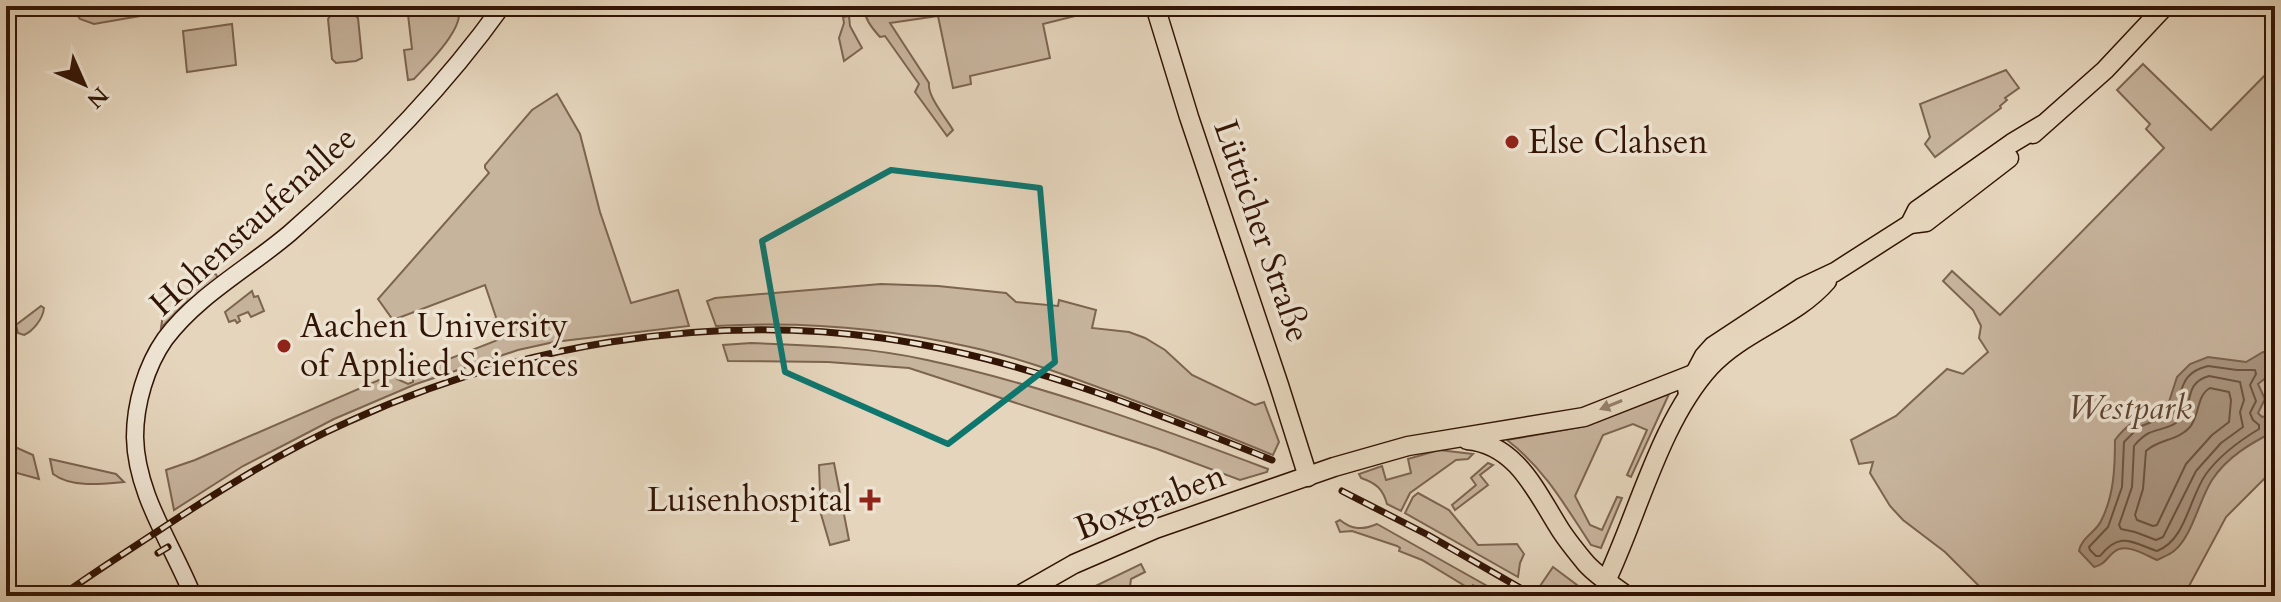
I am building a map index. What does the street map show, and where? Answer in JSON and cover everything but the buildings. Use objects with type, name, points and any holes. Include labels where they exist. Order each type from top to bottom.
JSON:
[{"type":"main road","name":"Hohenstaufenallee","points":[[193,596],[139,472],[135,435],[138,410],[156,355],[192,311],[287,235],[366,163],[463,57],[502,6]]},
{"type":"main road","name":"Lütticher Straße","points":[[1155,6],[1308,477]]},
{"type":"main road","points":[[1606,581],[1695,375],[1726,336],[1910,224],[1917,210],[2042,125],[2105,70],[2165,6]]},
{"type":"main road","name":"Boxgraben","points":[[1018,596],[1074,564],[1155,529],[1353,461],[1408,446],[1584,417],[1695,375]]},
{"type":"main road","points":[[1456,439],[1473,440],[1494,447],[1515,462],[1586,564],[1627,596]]},
{"type":"highlighted area","points":[[891,170],[1040,188],[1055,362],[948,444],[785,372],[762,241]]},
{"type":"green space","points":[[76,6],[198,6],[94,24],[80,19],[75,12]]},
{"type":"green space","points":[[407,6],[454,6],[459,10],[459,18],[443,47],[414,79],[408,80],[404,50],[412,49]]},
{"type":"green space","points":[[863,6],[1115,6],[1043,24],[1050,58],[970,76],[971,84],[953,88],[938,16],[890,23],[929,83],[934,100],[953,130],[947,136],[915,92],[919,84],[885,36],[880,37],[871,26]]},
{"type":"green space","points":[[351,12],[358,18],[362,58],[336,63],[332,59],[328,19],[331,15]]},
{"type":"green space","points":[[849,16],[850,26],[862,48],[844,61],[839,38],[843,17]]},
{"type":"green space","points":[[232,24],[236,65],[187,72],[183,31]]},
{"type":"green space","name":"Westpark","points":[[2143,64],[2211,130],[2275,65],[2275,468],[2226,517],[2188,588],[2180,596],[1989,596],[1945,552],[1890,506],[1870,473],[1873,462],[1859,464],[1851,440],[1896,416],[1947,369],[1963,374],[1988,352],[1979,338],[1981,326],[1973,310],[1943,281],[1952,271],[2000,315],[2164,148],[2146,129],[2150,124],[2117,90]]},
{"type":"green space","points":[[2006,70],[2019,88],[2005,98],[2007,100],[2001,108],[1935,157],[1925,144],[1930,137],[1920,104]]},
{"type":"green space","points":[[557,94],[580,134],[600,212],[631,303],[678,290],[689,326],[554,342],[518,350],[416,384],[334,419],[243,466],[174,510],[166,470],[395,373],[397,379],[408,384],[413,382],[413,376],[418,371],[503,338],[485,285],[393,320],[378,299],[489,173],[485,165],[532,110]]},
{"type":"green space","points":[[215,273],[218,278],[183,305],[161,328],[163,314]]},
{"type":"green space","points":[[881,284],[1006,293],[1016,302],[1058,306],[1059,300],[1096,310],[1092,328],[1129,332],[1145,338],[1165,350],[1192,375],[1255,405],[1264,402],[1279,442],[1273,455],[1054,371],[939,340],[844,328],[780,324],[716,326],[707,301]]},
{"type":"green space","points":[[252,291],[254,297],[258,296],[264,311],[251,317],[248,312],[238,316],[240,321],[237,323],[235,320],[229,322],[225,312]]},
{"type":"green space","points":[[41,306],[44,308],[37,324],[24,335],[18,333],[16,325]]},
{"type":"green space","points":[[751,343],[861,349],[970,370],[1099,408],[1268,469],[1267,472],[1240,480],[1157,449],[909,368],[828,362],[728,361],[723,345]]},
{"type":"green space","points":[[1669,394],[1631,477],[1627,475],[1647,430],[1633,424],[1603,435],[1575,496],[1590,525],[1602,530],[1617,497],[1622,498],[1601,548],[1591,545],[1543,476],[1507,440],[1586,426]]},
{"type":"green space","points":[[6,443],[33,455],[39,479],[6,472]]},
{"type":"green space","points":[[1439,450],[1473,454],[1468,459],[1456,460],[1410,493],[1401,511],[1387,504],[1378,487],[1359,474],[1382,466],[1386,480],[1411,473],[1408,459]]},
{"type":"green space","points":[[50,459],[116,474],[124,482],[87,484],[69,481],[53,474]]},
{"type":"green space","points":[[834,463],[849,540],[830,545],[816,497],[820,492],[819,465]]},
{"type":"green space","points":[[1488,463],[1493,465],[1480,475],[1488,485],[1455,510],[1452,505],[1476,485],[1471,478]]},
{"type":"green space","points":[[1418,493],[1449,510],[1478,545],[1517,544],[1524,554],[1518,577],[1405,513]]},
{"type":"green space","points":[[1340,520],[1358,528],[1377,524],[1505,596],[1491,596],[1473,585],[1470,589],[1422,560],[1399,551],[1397,546],[1352,531],[1340,532],[1336,522]]},
{"type":"green space","points":[[1141,564],[1145,572],[1131,579],[1133,596],[1087,596],[1085,591]]},
{"type":"green space","points":[[1553,567],[1577,585],[1579,596],[1562,596],[1546,587],[1542,592],[1538,589]]},
{"type":"water","points":[[2263,352],[2275,353],[2275,377],[2267,377],[2258,384],[2265,399],[2258,413],[2262,417],[2275,414],[2275,431],[2240,451],[2218,472],[2207,488],[2186,537],[2174,551],[2157,560],[2136,550],[2119,549],[2094,567],[2079,551],[2099,525],[2109,502],[2115,440],[2121,432],[2133,423],[2167,408],[2177,377],[2190,364],[2208,357],[2246,362]]},
{"type":"railway","points":[[61,596],[228,486],[350,421],[477,373],[543,355],[610,342],[678,334],[746,330],[814,331],[932,347],[982,358],[1080,387],[1272,460]]},
{"type":"railway","points":[[1342,491],[1428,535],[1534,596]]},
{"type":"railway","points":[[158,553],[168,547]]},
{"type":"place","name":"Else Clahsen","points":[[1512,142]]},
{"type":"place","name":"Aachen University of Applied Sciences","points":[[284,346]]},
{"type":"place","name":"Luisenhospital","points":[[870,500]]}]
